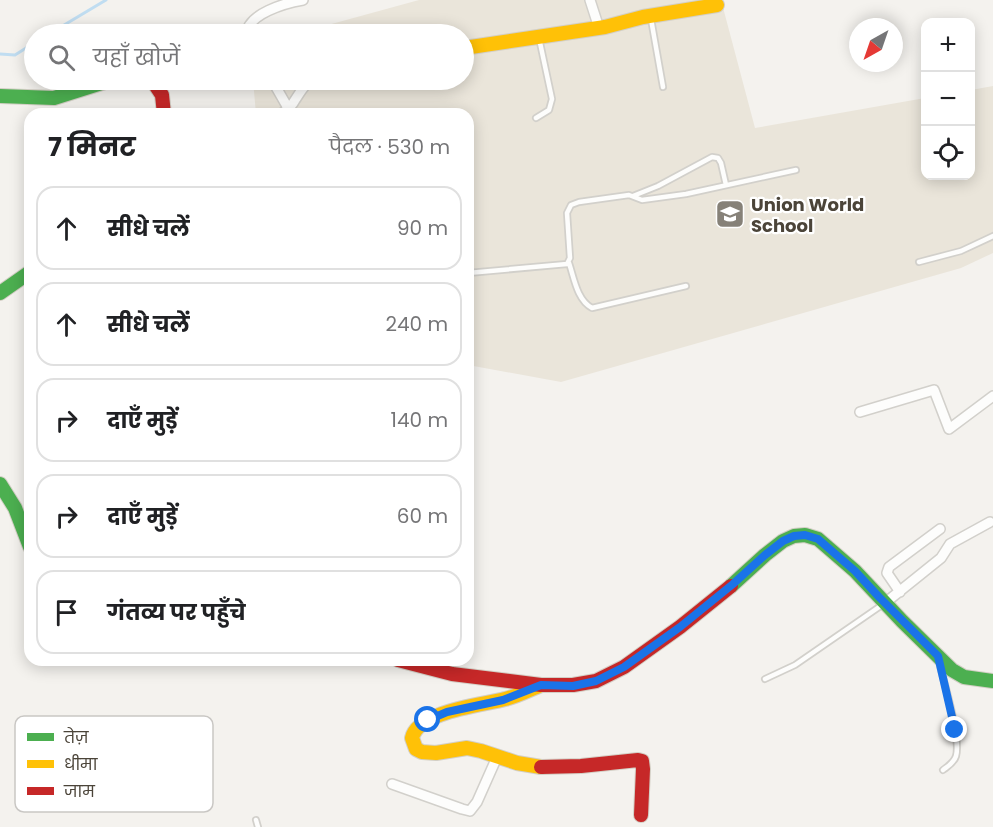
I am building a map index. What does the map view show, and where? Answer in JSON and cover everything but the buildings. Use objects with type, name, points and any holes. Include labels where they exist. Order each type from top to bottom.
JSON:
[{"type":"main road","points":[[474,46],[599,28],[651,16],[717,5]]},
{"type":"main road","points":[[0,96],[54,98],[79,90]]},
{"type":"main road","points":[[159,90],[162,95],[163,108]]},
{"type":"main road","points":[[0,293],[24,276]]},
{"type":"main road","points":[[0,484],[15,508],[24,531]]},
{"type":"main road","points":[[421,666],[452,674],[541,685],[573,686],[596,681],[624,667],[680,627],[783,541],[794,536],[805,535],[818,539],[855,571],[952,670],[964,677],[993,681]]},
{"type":"main road","points":[[541,685],[503,700],[428,720],[412,734],[414,744],[417,750],[425,753],[468,748],[523,765],[542,767],[642,761],[641,815]]},
{"type":"street","points":[[251,24],[267,11],[303,0]]},
{"type":"street","points":[[590,0],[599,28]]},
{"type":"street","points":[[276,90],[284,108]]},
{"type":"street","points":[[288,108],[301,90]]},
{"type":"street","points":[[860,412],[934,390],[950,429],[993,396]]},
{"type":"street","points":[[885,603],[941,558],[950,544],[990,522]]},
{"type":"street","points":[[900,592],[887,573],[889,567],[940,529]]},
{"type":"street","points":[[392,784],[470,811],[477,802],[497,757]]},
{"type":"lane","points":[[651,16],[663,87]]},
{"type":"lane","points":[[536,118],[549,110],[552,99],[538,36]]},
{"type":"lane","points":[[686,286],[592,308],[580,297],[568,263],[570,258],[567,213],[571,205],[579,202],[633,196],[658,186],[712,157],[718,158],[721,163],[726,185]]},
{"type":"lane","points":[[633,196],[642,200],[686,194],[796,170]]},
{"type":"lane","points":[[919,262],[961,251],[993,236]]},
{"type":"lane","points":[[474,273],[568,263]]},
{"type":"lane","points":[[765,679],[795,664],[885,603]]},
{"type":"lane","points":[[938,656],[957,747],[952,764],[943,771]]},
{"type":"lane","points":[[256,820],[258,827]]},
{"type":"shaded area","name":"Union World School","points":[[419,0],[721,0],[755,128],[921,99],[921,180],[975,180],[975,89],[993,86],[993,253],[961,268],[561,382],[474,366],[474,108],[255,108],[254,90],[474,90],[474,24],[331,24]]},
{"type":"waterway","points":[[66,24],[106,0]]},
{"type":"waterway","points":[[0,54],[15,55],[24,49]]},
{"type":"traffic: fast","points":[[0,96],[54,98],[79,90]]},
{"type":"traffic: fast","points":[[0,293],[24,276]]},
{"type":"traffic: fast","points":[[0,484],[15,508],[24,531]]},
{"type":"traffic: fast","points":[[731,586],[783,541],[794,536],[805,535],[818,539],[855,571],[952,670],[964,677],[993,681]]},
{"type":"traffic: slow","points":[[474,47],[605,27],[643,17],[717,5]]},
{"type":"traffic: slow","points":[[541,685],[510,698],[438,715],[426,721],[417,729],[412,738],[416,749],[422,752],[436,753],[467,748],[517,763],[541,767]]},
{"type":"traffic: jam","points":[[159,90],[162,95],[163,108]]},
{"type":"traffic: jam","points":[[421,666],[452,674],[541,685],[573,685],[596,681],[624,667],[680,627],[731,586]]},
{"type":"traffic: jam","points":[[541,767],[642,761],[641,815]]},
{"type":"place","name":"Union World School","points":[[730,214]]},
{"type":"route","points":[[428,720],[447,712],[503,700],[541,685],[573,686],[596,681],[624,667],[656,646],[783,541],[794,536],[805,535],[818,539],[836,553],[938,656],[955,730]]}]
